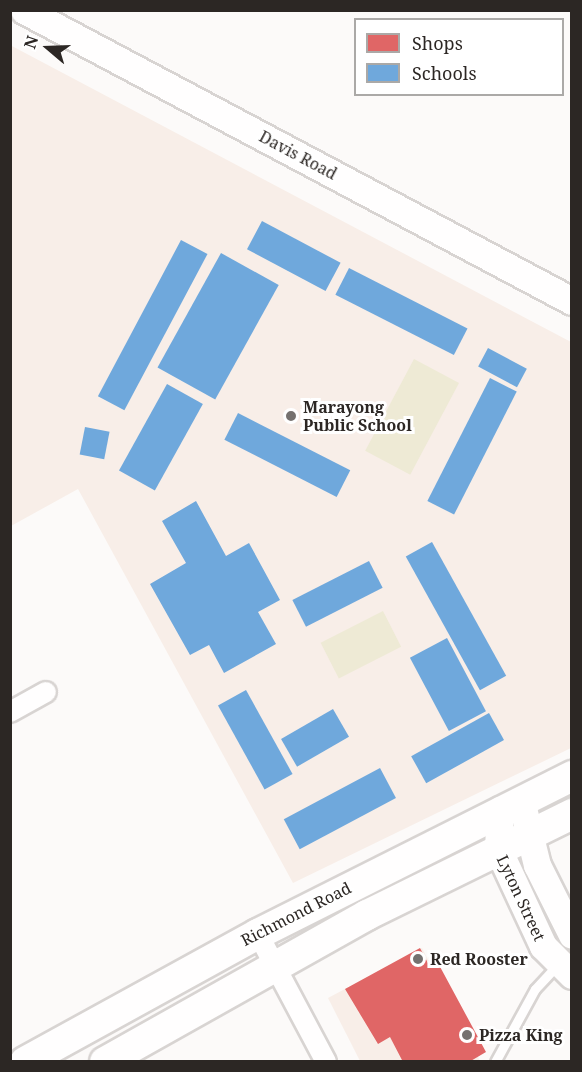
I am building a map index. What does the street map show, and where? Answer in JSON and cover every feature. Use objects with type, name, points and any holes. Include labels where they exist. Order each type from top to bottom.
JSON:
[{"type":"main road","name":"Richmond Road","points":[[25,1062],[258,934],[572,776]]},
{"type":"main road","name":"Richmond Road","points":[[105,1062],[274,964],[527,834],[572,814]]},
{"type":"street","name":"Davis Road","points":[[24,10],[572,301]]},
{"type":"street","points":[[10,712],[46,692]]},
{"type":"street","name":"Lyton Street","points":[[511,805],[527,834],[558,913],[572,935]]},
{"type":"street","name":"Lyton Street","points":[[511,805],[498,849],[543,946],[565,970]]},
{"type":"street","points":[[258,934],[326,1062]]},
{"type":"lane","points":[[495,1062],[535,989],[565,970]]},
{"type":"shaded area","name":"Marayong Public School","points":[[10,45],[571,342],[571,748],[293,883],[78,489],[11,526]]},
{"type":"shaded area","points":[[414,359],[459,383],[410,475],[365,451]]},
{"type":"shaded area","points":[[383,611],[401,647],[339,678],[321,643]]},
{"type":"shaded area","points":[[422,948],[480,1061],[360,1061],[328,998]]},
{"type":"building: Shops","points":[[420,948],[430,967],[438,963],[486,1052],[469,1062],[403,1062],[390,1037],[378,1044],[345,989]]},
{"type":"building: Schools","points":[[262,221],[341,263],[326,291],[247,249]]},
{"type":"building: Schools","points":[[181,240],[207,254],[124,410],[98,396]]},
{"type":"building: Schools","points":[[221,253],[279,285],[215,400],[157,368]]},
{"type":"building: Schools","points":[[349,268],[468,328],[454,355],[335,295]]},
{"type":"building: Schools","points":[[488,348],[527,369],[517,387],[478,367]]},
{"type":"building: Schools","points":[[490,378],[517,392],[454,515],[427,501]]},
{"type":"building: Schools","points":[[167,384],[203,404],[155,490],[119,471]]},
{"type":"building: Schools","points":[[238,413],[350,470],[337,497],[224,440]]},
{"type":"building: Schools","points":[[85,427],[110,432],[104,459],[80,454]]},
{"type":"building: Schools","points":[[196,501],[226,556],[249,543],[280,600],[258,612],[276,644],[224,673],[209,645],[190,655],[150,584],[186,563],[162,521]]},
{"type":"building: Schools","points":[[432,542],[506,676],[480,690],[406,557]]},
{"type":"building: Schools","points":[[369,561],[383,588],[306,627],[292,600]]},
{"type":"building: Schools","points":[[447,638],[486,711],[449,731],[410,658]]},
{"type":"building: Schools","points":[[246,690],[293,774],[265,789],[218,706]]},
{"type":"building: Schools","points":[[333,709],[349,737],[297,767],[281,739]]},
{"type":"building: Schools","points":[[489,713],[504,740],[426,783],[411,756]]},
{"type":"building: Schools","points":[[380,768],[396,798],[300,849],[284,819]]},
{"type":"place","name":"Marayong Public School","points":[[291,416]]},
{"type":"place","name":"Red Rooster","points":[[418,959]]},
{"type":"place","name":"Pizza King","points":[[467,1035]]}]
